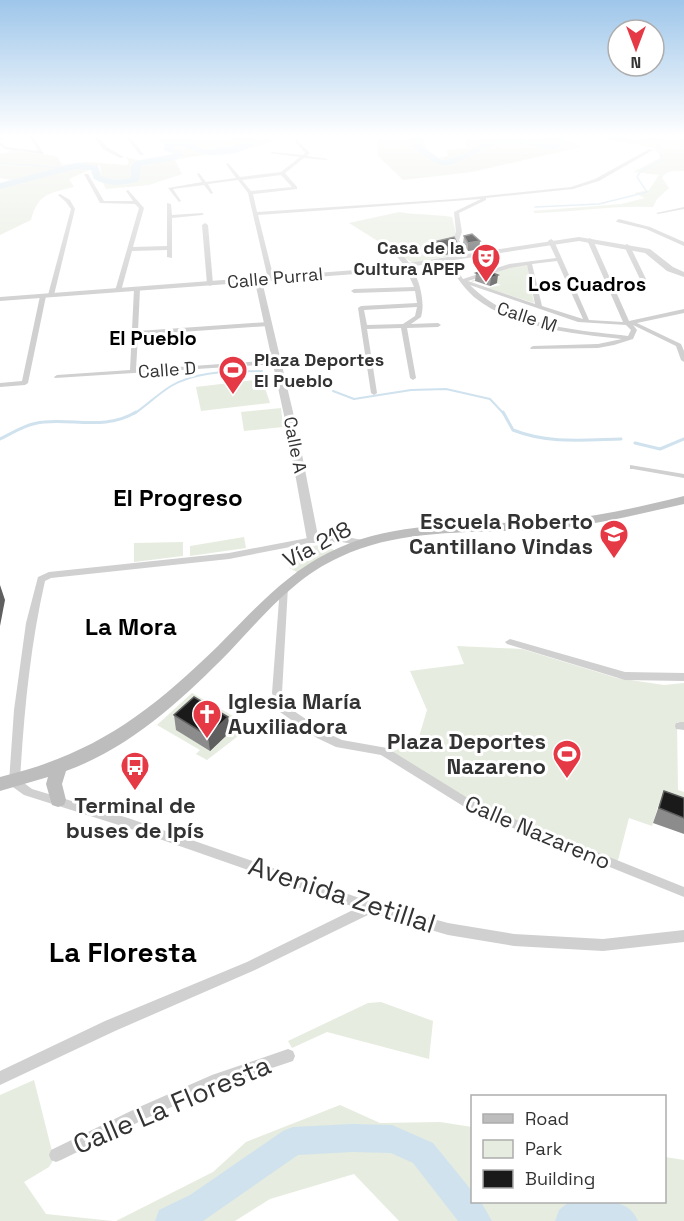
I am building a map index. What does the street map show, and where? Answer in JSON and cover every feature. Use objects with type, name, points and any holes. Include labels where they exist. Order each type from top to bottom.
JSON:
[{"type":"main road","name":"Vía 218","points":[[7,783],[59,768],[101,748],[160,709],[284,587],[308,569],[363,543],[430,532],[562,524],[684,500]]},
{"type":"main road","points":[[58,800],[54,784],[59,768]]},
{"type":"street","points":[[97,194],[102,202],[136,203]]},
{"type":"street","points":[[118,291],[142,208],[130,194]]},
{"type":"street","points":[[173,194],[178,201]]},
{"type":"street","points":[[250,194],[271,279]]},
{"type":"street","points":[[256,214],[511,194]]},
{"type":"street","points":[[0,385],[25,383],[72,209],[66,198],[60,195]]},
{"type":"street","points":[[465,256],[456,240],[459,232],[456,212],[480,202],[484,197]]},
{"type":"street","points":[[169,204],[170,257]]},
{"type":"street","points":[[658,213],[684,208]]},
{"type":"street","points":[[170,217],[202,214]]},
{"type":"street","points":[[619,222],[648,228],[683,243]]},
{"type":"street","points":[[205,225],[210,284]]},
{"type":"street","points":[[533,348],[604,345],[631,338],[634,330],[606,279],[590,240]]},
{"type":"street","name":"Calle Purral","points":[[0,299],[210,284],[409,266],[551,241],[590,240],[627,246],[654,254],[670,269],[684,275]]},
{"type":"street","points":[[551,241],[587,322]]},
{"type":"street","points":[[627,246],[643,279]]},
{"type":"street","points":[[130,249],[169,248]]},
{"type":"street","points":[[397,253],[406,260],[409,266],[421,305],[418,317],[404,326]]},
{"type":"street","name":"Calle M","points":[[560,259],[509,266],[462,281],[479,298],[518,317],[578,332],[631,338]]},
{"type":"street","points":[[448,260],[462,281],[587,322],[629,323],[684,311]]},
{"type":"street","points":[[529,263],[539,308]]},
{"type":"street","name":"Calle A","points":[[258,280],[278,362],[313,540]]},
{"type":"street","points":[[133,372],[137,289]]},
{"type":"street","points":[[354,291],[416,289]]},
{"type":"street","points":[[374,393],[361,308],[421,305]]},
{"type":"street","points":[[629,323],[675,342],[679,345],[684,360]]},
{"type":"street","points":[[135,333],[268,324]]},
{"type":"street","points":[[364,327],[438,325]]},
{"type":"street","points":[[404,326],[413,378]]},
{"type":"street","name":"Calle D","points":[[57,377],[278,362]]},
{"type":"street","points":[[633,467],[684,476]]},
{"type":"street","points":[[7,783],[38,586],[41,579],[49,575],[64,573],[229,556],[313,540],[335,539],[363,543]]},
{"type":"street","name":"Calle Nazareno","points":[[284,587],[277,693],[284,709],[300,722],[340,744],[383,751],[475,808],[684,892]]},
{"type":"street","points":[[510,642],[625,676],[684,677]]},
{"type":"street","name":"Avenida Zetillal","points":[[7,783],[371,907],[448,929],[514,940],[603,945],[684,936]]},
{"type":"street","points":[[0,1078],[110,1026],[251,966],[371,907]]},
{"type":"street","name":"Calle La Floresta","points":[[56,1155],[217,1080],[288,1056]]},
{"type":"green space","points":[[0,194],[51,194],[37,204],[31,220],[0,235]]},
{"type":"green space","points":[[636,194],[662,194],[653,207],[535,213],[533,211],[621,204],[645,198]]},
{"type":"green space","points":[[399,212],[452,217],[456,234],[454,241],[460,254],[413,263],[349,223]]},
{"type":"green space","points":[[527,264],[534,303],[487,288],[501,285],[483,278],[471,281],[510,267]]},
{"type":"green space","name":"Plaza Deportes El Pueblo","points":[[262,379],[270,403],[201,411],[196,387]]},
{"type":"green space","points":[[281,408],[283,427],[244,431],[241,412]]},
{"type":"green space","points":[[244,537],[246,548],[190,556],[190,546]]},
{"type":"green space","points":[[183,542],[183,556],[134,562],[134,543]]},
{"type":"green space","points":[[326,544],[335,551],[299,573],[289,568],[296,562],[294,549]]},
{"type":"green space","points":[[457,646],[522,649],[617,678],[664,685],[684,683],[684,722],[677,722],[678,790],[684,792],[684,815],[658,806],[652,826],[629,818],[617,864],[472,803],[392,752],[418,740],[427,710],[410,671],[464,664]]},
{"type":"green space","points":[[192,693],[251,726],[207,760],[196,754],[200,750],[157,725]]},
{"type":"green space","points":[[381,1002],[433,1021],[429,1059],[327,1032],[292,1048],[288,1041],[368,1003]]},
{"type":"green space","points":[[34,1080],[54,1159],[49,1167],[24,1182],[46,1214],[113,1221],[0,1221],[0,1095]]},
{"type":"green space","points":[[340,1105],[380,1123],[440,1122],[471,1127],[471,1203],[666,1203],[666,1157],[684,1160],[684,1221],[399,1221],[354,1174],[270,1199],[235,1221],[116,1221],[213,1172],[246,1142]]},
{"type":"building","points":[[472,234],[480,241],[468,243],[464,236]]},
{"type":"building","points":[[454,237],[458,245],[442,248],[433,242]]},
{"type":"building","points":[[485,270],[498,275],[491,278],[476,273]]},
{"type":"building","points":[[194,697],[228,717],[208,736],[174,715]]},
{"type":"building","points":[[664,791],[684,798],[684,818],[659,808]]},
{"type":"waterway","points":[[535,207],[599,204],[639,194]]},
{"type":"waterway","points":[[134,414],[171,386],[192,377],[215,373],[262,371]]},
{"type":"waterway","points":[[333,391],[354,399],[411,390],[446,389],[490,399],[504,414]]},
{"type":"waterway","points":[[0,439],[32,424],[56,421],[91,423],[114,421],[136,412]]},
{"type":"waterway","points":[[503,412],[513,430],[539,437],[566,440],[621,439]]},
{"type":"waterway","points":[[635,443],[660,449],[684,439]]},
{"type":"waterway","points":[[170,1221],[201,1206],[293,1141],[352,1138],[392,1139],[423,1153],[477,1221]]},
{"type":"waterway","points":[[570,1221],[578,1213],[612,1214],[623,1221]]},
{"type":"place","name":"Casa de la Cultura APEP","points":[[486,284]]},
{"type":"place","name":"Plaza Deportes El Pueblo","points":[[233,396]]},
{"type":"place","name":"Escuela Roberto Cantillano Vindas","points":[[614,560]]},
{"type":"place","name":"Iglesia María Auxiliadora","points":[[207,740]]},
{"type":"place","name":"Plaza Deportes Nazareno","points":[[567,780]]},
{"type":"place","name":"Terminal de buses de Ipís","points":[[135,792]]},
{"type":"district","name":"Los Cuadros","points":[[587,284]]},
{"type":"district","name":"El Pueblo","points":[[153,338]]},
{"type":"district","name":"El Progreso","points":[[178,498]]},
{"type":"district","name":"La Mora","points":[[131,627]]},
{"type":"district","name":"La Floresta","points":[[123,952]]}]
